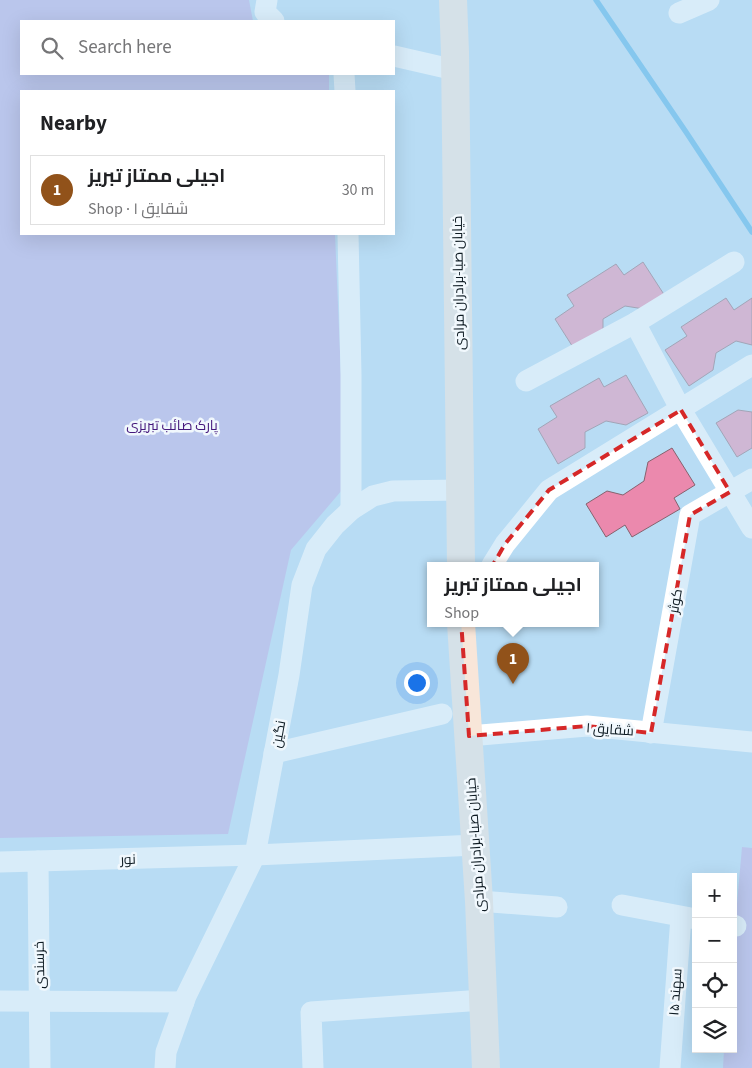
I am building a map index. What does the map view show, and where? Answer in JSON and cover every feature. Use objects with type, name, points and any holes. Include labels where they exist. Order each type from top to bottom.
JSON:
[{"type":"main road","name":"خیابان صبا-برادران مرادی","points":[[453,0],[460,562]]},
{"type":"main road","name":"خیابان صبا-برادران مرادی","points":[[461,627],[476,845],[486,1068]]},
{"type":"street","points":[[267,0],[265,12],[273,20]]},
{"type":"street","points":[[679,14],[709,0]]},
{"type":"street","points":[[395,56],[455,70]]},
{"type":"street","points":[[344,75],[345,90]]},
{"type":"street","points":[[348,235],[351,510]]},
{"type":"street","points":[[526,381],[635,323],[734,262]]},
{"type":"street","points":[[635,323],[681,410],[752,528]]},
{"type":"street","points":[[494,562],[505,544],[549,490],[752,365]]},
{"type":"street","name":"کوثر","points":[[651,733],[690,515],[752,479]]},
{"type":"street","name":"نگین","points":[[165,1068],[166,1052],[184,1002],[255,855],[289,675],[302,585],[316,549],[334,524],[373,496],[393,491],[460,490]]},
{"type":"street","points":[[274,753],[442,714]]},
{"type":"street","name":"شقایق ۱","points":[[468,736],[587,726],[752,742]]},
{"type":"street","name":"نور","points":[[0,862],[255,855],[476,845]]},
{"type":"street","name":"خرسندی","points":[[38,861],[40,1068]]},
{"type":"street","points":[[479,901],[557,907]]},
{"type":"street","points":[[622,905],[688,918]]},
{"type":"street","name":"سهند ۱۵","points":[[670,1068],[688,918]]},
{"type":"street","points":[[313,1068],[311,1012],[483,1000]]},
{"type":"street","points":[[0,1002],[184,1002]]},
{"type":"highlighted area","points":[[681,410],[730,492],[690,515],[651,733],[587,726],[469,736],[461,620],[505,544],[549,490]]},
{"type":"green space","name":"پارک صائب تبریزی","points":[[0,0],[249,0],[253,20],[20,20],[20,75],[329,75],[329,90],[20,90],[20,235],[335,235],[344,446],[348,483],[291,550],[228,834],[0,838]]},
{"type":"green space","points":[[742,847],[752,848],[752,1068],[723,1068],[724,1053],[737,1053],[737,904]]},
{"type":"building","points":[[643,262],[665,296],[644,309],[625,306],[603,319],[603,335],[576,352],[555,319],[574,306],[567,295],[616,264],[624,275]]},
{"type":"building","points":[[726,298],[734,310],[752,298],[752,345],[736,341],[716,353],[713,370],[689,386],[665,350],[687,336],[681,327]]},
{"type":"building","points":[[626,375],[648,413],[626,425],[606,421],[585,432],[585,448],[558,464],[538,429],[557,417],[550,406],[599,378],[604,387]]},
{"type":"building","points":[[738,410],[752,412],[752,448],[737,457],[716,423]]},
{"type":"building","points":[[672,448],[695,485],[674,498],[680,509],[632,537],[625,525],[606,537],[586,504],[607,491],[623,495],[644,481],[648,462]]},
{"type":"waterway","points":[[596,0],[752,232]]},
{"type":"place","name":"اجیلی ممتاز تبریز","points":[[513,684]]}]
